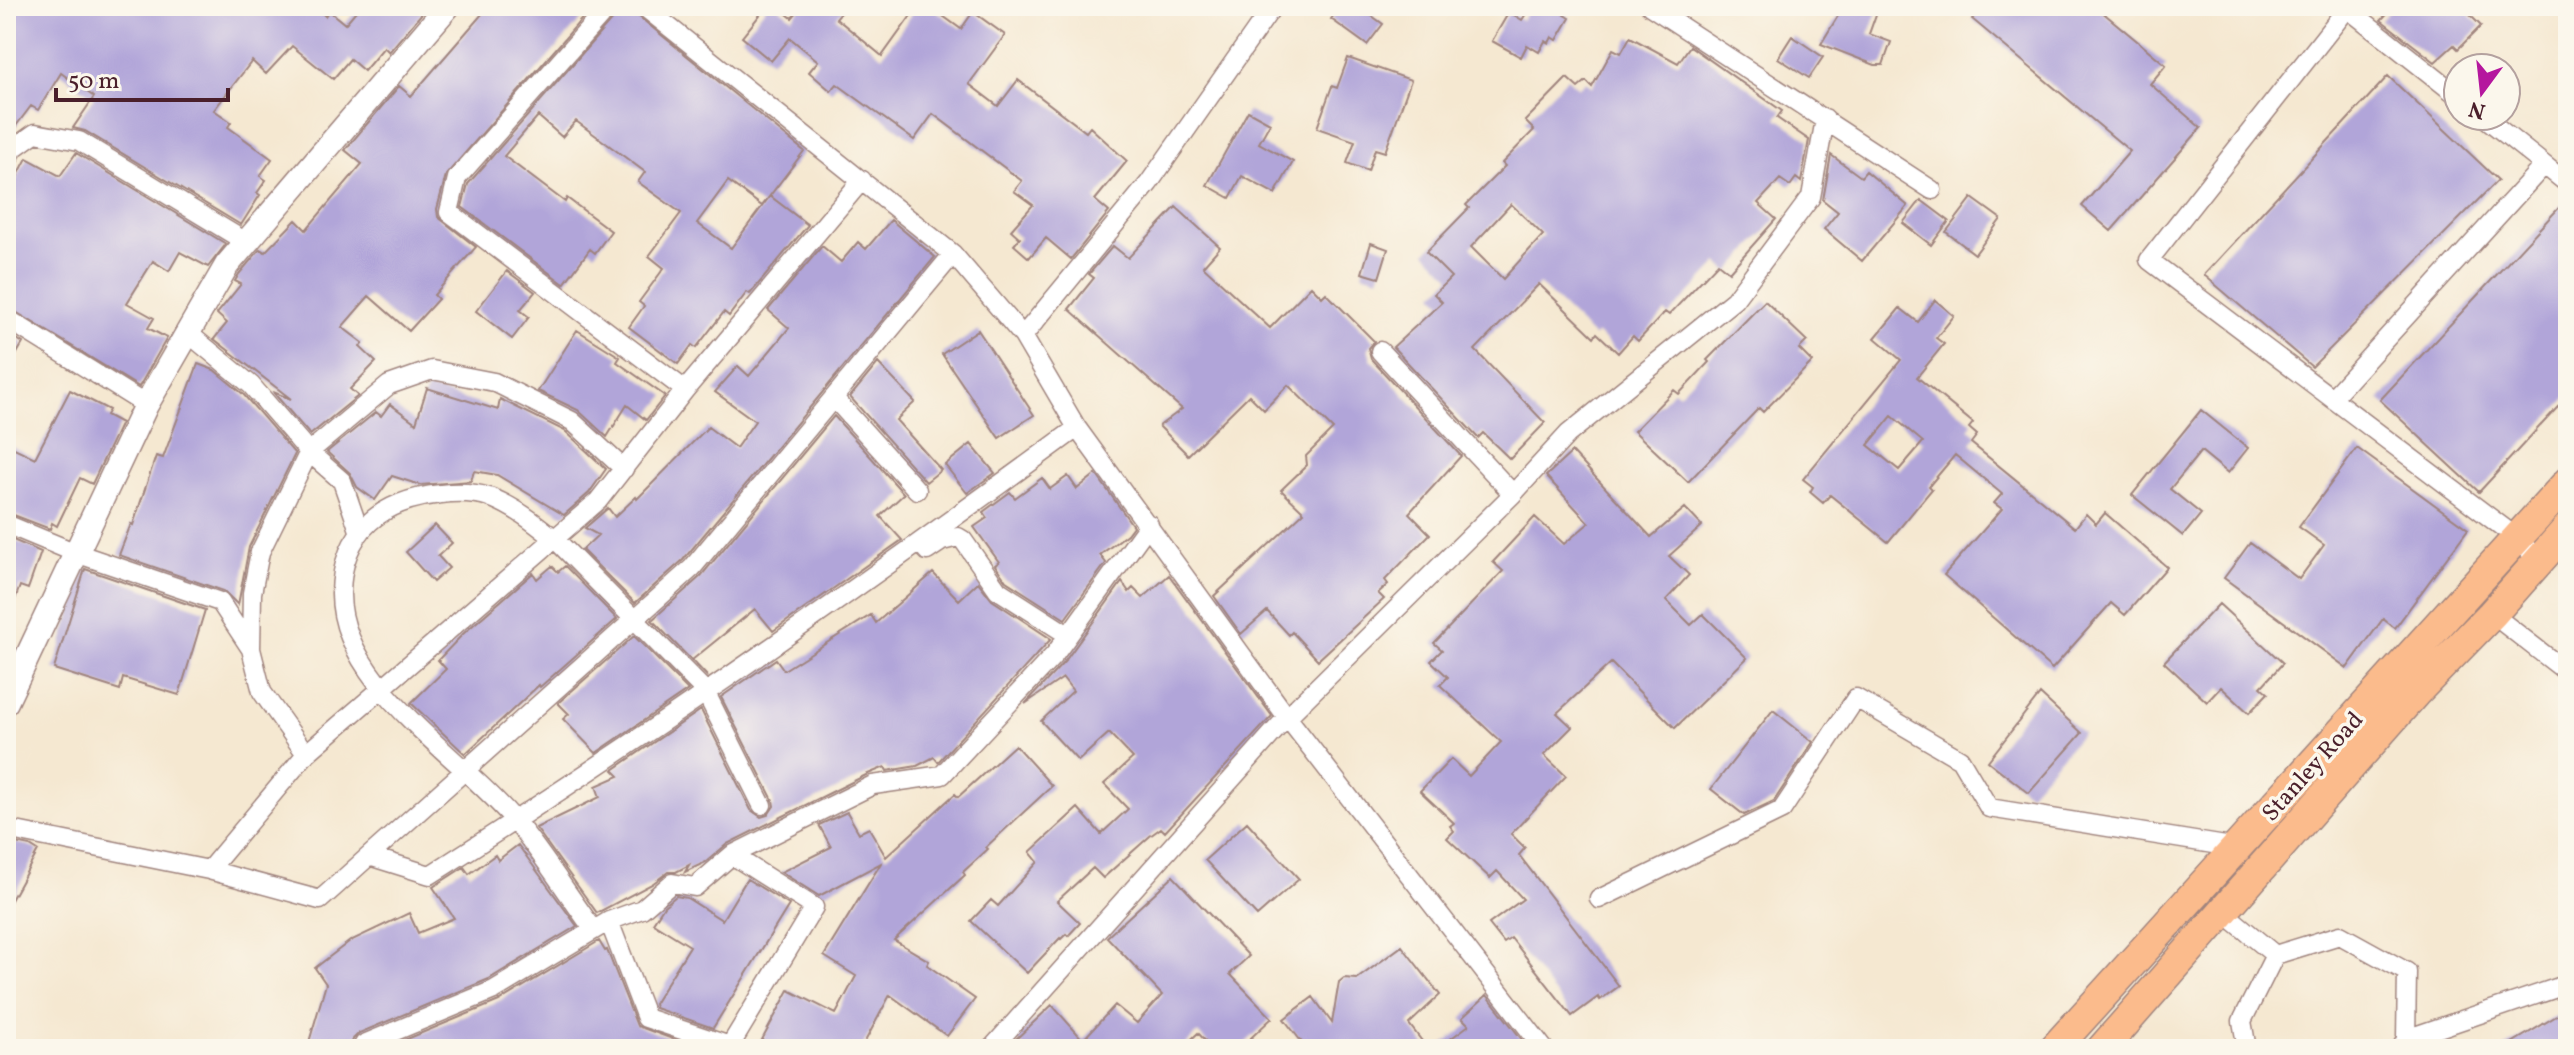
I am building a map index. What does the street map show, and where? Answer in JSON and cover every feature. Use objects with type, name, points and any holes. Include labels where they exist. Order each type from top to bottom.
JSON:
[{"type":"main road","name":"Stanley Road","points":[[2054,1049],[2568,482]]},
{"type":"main road","name":"Stanley Road","points":[[2102,1049],[2415,693],[2492,614],[2568,528]]},
{"type":"street","points":[[6,702],[146,405],[227,265],[448,6]]},
{"type":"street","points":[[609,6],[457,178],[449,212],[685,390]]},
{"type":"street","points":[[643,6],[953,254],[1023,336],[1077,428],[1287,717],[1544,1049]]},
{"type":"street","points":[[1023,336],[1149,183],[1273,6]]},
{"type":"street","points":[[1650,6],[1932,190]]},
{"type":"street","points":[[2442,83],[2348,7],[2149,260],[2517,538],[2538,560]]},
{"type":"street","points":[[991,1049],[1287,717],[1513,494],[1568,434],[1734,300],[1811,197],[1825,119]]},
{"type":"street","points":[[2503,132],[2568,184]]},
{"type":"street","points":[[6,163],[14,148],[35,133],[79,141],[246,242]]},
{"type":"street","points":[[2332,398],[2544,165]]},
{"type":"street","points":[[209,870],[306,754],[598,501],[685,390],[862,180]]},
{"type":"street","points":[[6,829],[209,870],[320,900],[692,568],[953,254]]},
{"type":"street","points":[[6,318],[146,405]]},
{"type":"street","points":[[188,333],[251,385],[309,452],[342,481],[360,533]]},
{"type":"street","points":[[1380,351],[1513,494]]},
{"type":"street","points":[[306,754],[262,692],[251,649],[252,593],[260,552],[309,452],[389,385],[432,370],[494,382],[572,421],[624,469]]},
{"type":"street","points":[[834,398],[917,490]]},
{"type":"street","points":[[369,856],[430,875],[515,821],[893,562],[1077,428]]},
{"type":"street","points":[[732,855],[814,907],[734,1047],[646,1018],[602,926],[515,821],[381,689],[362,664],[344,626],[341,594],[343,567],[350,548],[360,533],[392,504],[413,498],[460,492],[487,496],[506,504],[555,539],[705,691],[762,805]]},
{"type":"street","points":[[6,524],[76,553],[220,602],[251,649]]},
{"type":"street","points":[[362,1049],[364,1044],[494,990],[602,926],[642,909],[672,883],[695,887],[732,855],[873,785],[942,775],[1055,654],[1149,524]]},
{"type":"street","points":[[780,652],[942,541],[958,537],[998,590],[1068,635]]},
{"type":"street","points":[[2492,614],[2568,673]]},
{"type":"street","points":[[1599,899],[1782,810],[1856,698],[1960,759],[1989,808],[2238,848]]},
{"type":"street","points":[[2222,911],[2275,955]]},
{"type":"street","points":[[2247,1049],[2242,1021],[2275,955],[2340,935],[2407,972],[2404,1044],[2568,984]]},
{"type":"building","points":[[6,6],[315,6],[325,16],[329,11],[345,24],[360,6],[428,6],[389,52],[384,47],[364,71],[350,59],[333,79],[292,46],[266,74],[252,61],[214,110],[231,122],[228,127],[272,159],[260,176],[266,180],[257,193],[260,195],[241,225],[85,131],[73,128],[94,97],[61,73],[38,110],[31,106],[6,139]]},
{"type":"building","points":[[489,6],[593,6],[446,175],[437,209],[438,217],[476,247],[434,295],[438,299],[409,331],[369,296],[342,327],[363,343],[360,347],[376,362],[350,389],[358,396],[310,435],[273,392],[291,399],[214,339],[227,323],[217,314],[241,284],[235,281],[239,274],[260,249],[265,252],[296,220],[306,230],[362,164],[345,150],[399,86],[411,96]]},
{"type":"building","points":[[767,6],[777,6],[792,18],[802,6],[846,6],[836,18],[882,56],[918,6],[929,6],[961,29],[973,12],[1005,35],[969,84],[998,106],[1018,80],[1086,132],[1090,127],[1127,161],[1095,200],[1109,212],[1071,259],[1046,238],[1029,258],[1014,245],[1020,238],[1011,230],[1033,205],[1014,191],[1022,181],[933,114],[914,140],[837,84],[831,91],[809,72],[818,61],[790,38],[771,61],[742,37]]},
{"type":"building","points":[[1341,6],[1379,6],[1372,16],[1383,24],[1367,45],[1331,19]]},
{"type":"building","points":[[1531,6],[1570,6],[1565,15],[1570,18],[1557,40],[1552,37],[1549,43],[1545,41],[1539,52],[1527,45],[1521,57],[1492,41],[1509,12],[1522,20]]},
{"type":"building","points":[[1844,6],[1879,6],[1869,34],[1891,42],[1883,65],[1875,65],[1821,44]]},
{"type":"building","points":[[1983,6],[2095,6],[2166,65],[2150,84],[2201,128],[2111,231],[2082,206],[2130,151],[1972,19]]},
{"type":"building","points":[[2394,6],[2461,6],[2481,26],[2458,49],[2454,45],[2442,52],[2435,62],[2381,20]]},
{"type":"building","points":[[620,10],[628,17],[632,11],[804,151],[762,206],[728,181],[697,223],[731,248],[770,196],[808,225],[750,294],[747,292],[729,316],[724,312],[696,348],[692,345],[678,364],[629,327],[644,306],[639,302],[664,268],[649,256],[681,213],[638,182],[645,172],[576,121],[562,137],[538,116],[504,156],[565,202],[567,198],[611,231],[595,253],[590,249],[564,284],[462,207],[468,184]]},
{"type":"building","points":[[1792,36],[1823,57],[1809,78],[1778,58]]},
{"type":"building","points":[[1630,37],[1678,63],[1690,46],[1782,111],[1777,118],[1809,140],[1801,182],[1796,178],[1790,186],[1780,179],[1758,203],[1776,219],[1729,272],[1718,263],[1669,315],[1665,312],[1638,341],[1633,336],[1618,353],[1597,333],[1594,337],[1539,284],[1475,350],[1545,423],[1510,459],[1483,433],[1478,438],[1393,347],[1442,302],[1434,294],[1451,277],[1426,252],[1469,208],[1466,205],[1505,166],[1502,163],[1534,130],[1525,121],[1567,78],[1578,88],[1586,81],[1592,87],[1613,49],[1621,53]],"holes":[[[1511,204],[1543,235],[1503,279],[1471,247]]]},
{"type":"building","points":[[1348,58],[1411,80],[1385,152],[1375,149],[1368,171],[1347,163],[1355,141],[1317,128],[1332,86],[1337,88]]},
{"type":"building","points":[[2388,76],[2442,127],[2442,132],[2447,132],[2498,180],[2312,367],[2204,275]]},
{"type":"building","points":[[1248,111],[1270,123],[1259,143],[1293,162],[1275,194],[1242,176],[1230,198],[1207,185]]},
{"type":"building","points":[[76,153],[226,244],[208,267],[180,252],[169,271],[153,261],[127,303],[154,318],[148,328],[167,338],[139,387],[6,306],[6,198],[27,158],[60,176]]},
{"type":"building","points":[[1831,155],[1861,177],[1866,171],[1908,206],[1862,261],[1824,229],[1838,212],[1823,200]]},
{"type":"building","points":[[1972,198],[2001,219],[1975,254],[1946,232]]},
{"type":"building","points":[[2568,198],[2568,396],[2479,492],[2380,400]]},
{"type":"building","points":[[1921,200],[1949,221],[1931,245],[1903,223]]},
{"type":"building","points":[[1176,207],[1220,247],[1203,266],[1270,328],[1311,286],[1322,297],[1326,293],[1374,341],[1368,348],[1371,359],[1461,456],[1409,513],[1430,534],[1385,580],[1388,584],[1378,593],[1384,599],[1318,660],[1267,611],[1241,634],[1214,596],[1304,512],[1281,490],[1307,465],[1306,456],[1333,429],[1288,385],[1264,410],[1249,395],[1188,455],[1159,426],[1182,409],[1069,309],[1094,278],[1089,274],[1113,246],[1128,258]]},
{"type":"building","points":[[891,220],[935,257],[683,560],[635,603],[582,550],[598,535],[585,528],[608,508],[615,517],[637,499],[708,427],[736,448],[755,421],[715,392],[738,366],[749,376],[789,328],[768,310],[822,246],[841,262],[858,242],[866,249]]},
{"type":"building","points":[[1371,243],[1388,249],[1379,278],[1362,273]]},
{"type":"building","points":[[507,271],[535,292],[520,310],[529,317],[512,339],[476,311]]},
{"type":"building","points":[[1935,300],[1954,316],[1936,338],[1944,344],[1917,377],[1973,423],[1969,428],[1977,435],[1971,443],[2075,528],[2086,514],[2096,524],[2105,513],[2167,567],[2125,615],[2111,603],[2052,669],[1944,575],[2002,509],[1994,503],[2002,494],[1955,455],[1929,486],[1932,489],[1888,542],[1830,495],[1823,503],[1810,492],[1813,487],[1803,479],[1901,360],[1875,338],[1900,308],[1918,322]],"holes":[[[1892,416],[1923,442],[1899,470],[1868,445]]]},
{"type":"building","points":[[1765,301],[1807,341],[1799,349],[1812,362],[1763,412],[1759,408],[1688,482],[1634,431],[1674,390],[1679,394],[1709,362],[1707,360]]},
{"type":"building","points":[[577,330],[620,357],[617,362],[665,396],[646,420],[627,405],[607,437],[578,410],[538,391]]},
{"type":"building","points":[[978,330],[1034,415],[999,438],[942,354]]},
{"type":"building","points":[[6,332],[23,343],[6,372]]},
{"type":"building","points":[[878,363],[915,402],[896,420],[941,470],[926,482],[850,397]]},
{"type":"building","points":[[198,364],[214,370],[243,394],[295,454],[249,547],[238,605],[224,591],[119,555],[133,525],[156,456],[163,458]]},
{"type":"building","points":[[427,388],[498,410],[500,399],[565,431],[606,469],[589,493],[564,515],[497,475],[474,471],[471,481],[420,485],[392,476],[375,500],[357,487],[350,473],[327,452],[376,412],[381,416],[390,404],[416,423]]},
{"type":"building","points":[[70,390],[109,410],[106,415],[121,423],[92,484],[80,478],[57,526],[52,523],[50,529],[6,512],[6,444],[35,458]]},
{"type":"building","points":[[2201,410],[2248,448],[2228,473],[2201,451],[2170,489],[2201,514],[2183,536],[2132,495]]},
{"type":"building","points":[[834,416],[904,494],[880,516],[902,540],[773,631],[755,609],[692,660],[708,677],[652,620],[701,576]]},
{"type":"building","points":[[971,444],[995,473],[967,493],[945,465]]},
{"type":"building","points":[[2357,448],[2468,529],[2395,628],[2383,619],[2347,668],[2224,578],[2250,543],[2299,579],[2324,545],[2299,527]]},
{"type":"building","points":[[1572,452],[1651,537],[1685,508],[1702,526],[1669,556],[1689,575],[1666,600],[1691,625],[1703,614],[1747,658],[1675,728],[1611,663],[1557,713],[1572,727],[1544,755],[1566,776],[1511,834],[1525,848],[1519,855],[1619,986],[1572,1016],[1511,938],[1504,943],[1489,924],[1523,899],[1497,871],[1490,878],[1447,838],[1454,831],[1450,826],[1454,823],[1420,791],[1451,759],[1469,776],[1501,742],[1440,685],[1448,677],[1431,661],[1442,650],[1434,643],[1503,571],[1493,562],[1535,517],[1564,544],[1589,523],[1546,476]]},
{"type":"building","points":[[1096,474],[1133,526],[1100,555],[1106,563],[1065,619],[1006,581],[995,565],[999,562],[974,527],[987,518],[983,512],[1010,492],[1015,498],[1042,478],[1050,489],[1068,476],[1077,489]]},
{"type":"building","points":[[435,525],[452,543],[438,556],[449,568],[433,582],[406,552]]},
{"type":"building","points":[[6,537],[41,552],[28,589],[20,586],[8,618]]},
{"type":"building","points":[[552,566],[558,572],[565,566],[617,619],[539,685],[465,754],[411,703],[446,669],[438,660],[463,634],[533,573],[537,579]]},
{"type":"building","points":[[85,569],[205,610],[179,695],[123,678],[120,690],[54,669]]},
{"type":"building","points":[[933,573],[959,600],[978,582],[992,600],[1051,639],[938,762],[934,757],[917,766],[887,771],[885,767],[868,774],[727,844],[706,862],[685,872],[689,865],[676,872],[668,872],[597,913],[536,828],[600,797],[596,786],[619,776],[613,770],[701,710],[751,810],[761,817],[768,815],[774,806],[773,800],[721,697],[776,659],[784,670],[871,615],[876,623]]},
{"type":"building","points":[[1169,575],[1272,716],[1165,832],[1161,828],[1150,836],[1103,878],[1093,868],[1057,901],[1080,923],[1068,936],[1066,934],[1060,938],[1027,973],[971,921],[991,900],[998,906],[1038,862],[1030,852],[1078,808],[1101,834],[1128,809],[1104,784],[1133,758],[1109,733],[1078,761],[1041,721],[1073,691],[1063,678],[1025,704],[1065,661],[1122,582],[1129,592],[1133,588],[1143,598]]},
{"type":"building","points":[[2219,604],[2283,663],[2261,687],[2268,693],[2249,713],[2221,687],[2207,702],[2164,662]]},
{"type":"building","points":[[634,636],[688,690],[596,753],[563,719],[569,714],[558,703]]},
{"type":"building","points":[[2040,694],[2082,733],[2029,793],[1988,761]]},
{"type":"building","points":[[1773,710],[1813,742],[1774,801],[1744,815],[1711,789]]},
{"type":"building","points":[[1015,745],[1052,786],[986,847],[988,849],[963,872],[965,875],[894,940],[929,961],[927,965],[975,999],[947,1036],[890,995],[861,1049],[757,1049],[789,990],[836,1014],[856,976],[824,956],[881,863],[819,896],[781,872],[831,847],[819,825],[847,812],[859,833],[869,828],[886,857]]},
{"type":"building","points":[[1247,822],[1299,879],[1257,916],[1205,860]]},
{"type":"building","points":[[6,841],[38,851],[6,909]]},
{"type":"building","points":[[518,845],[577,926],[489,979],[359,1033],[350,1049],[307,1049],[326,984],[315,968],[350,941],[409,913],[418,933],[454,918],[433,887],[464,867],[469,874],[495,855],[498,860]]},
{"type":"building","points":[[1173,876],[1249,956],[1230,974],[1272,1018],[1239,1049],[1213,1049],[1198,1033],[1181,1049],[1026,1049],[1016,1039],[1052,1005],[1083,1040],[1115,1005],[1137,1023],[1162,995],[1107,937]]},
{"type":"building","points":[[747,879],[789,905],[713,1028],[655,1008],[654,1004],[690,946],[653,923],[664,906],[676,896],[687,898],[722,920]]},
{"type":"building","points":[[599,941],[607,950],[637,1026],[700,1049],[383,1049],[499,1001]]},
{"type":"building","points":[[1402,946],[1440,995],[1409,1024],[1428,1049],[1307,1049],[1284,1019],[1313,997],[1332,1023],[1339,982],[1344,978],[1357,979]]},
{"type":"building","points":[[1487,995],[1527,1046],[1523,1049],[1437,1049],[1469,1025],[1462,1018]]},
{"type":"building","points":[[2568,1009],[2568,1049],[2502,1049]]}]
